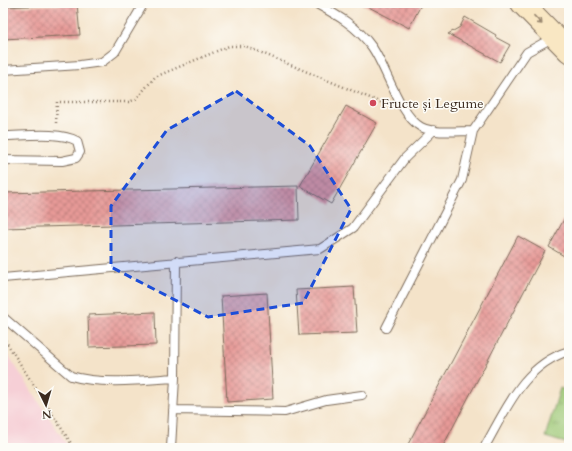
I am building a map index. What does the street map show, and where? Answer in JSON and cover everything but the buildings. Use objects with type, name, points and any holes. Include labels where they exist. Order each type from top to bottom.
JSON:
[{"type":"main road","points":[[522,3],[564,41]]},
{"type":"lane","points":[[3,70],[80,65],[102,62],[115,52],[144,3]]},
{"type":"lane","points":[[315,3],[345,19],[362,34],[382,62],[405,110],[421,127],[434,130],[473,131]]},
{"type":"lane","points":[[386,328],[462,180],[473,131],[527,52],[564,41]]},
{"type":"lane","points":[[3,278],[320,249],[353,228],[404,158],[434,130]]},
{"type":"lane","points":[[3,136],[56,136],[71,138],[77,142],[80,152],[76,158],[62,161],[3,160]]},
{"type":"lane","points":[[171,448],[175,378],[176,261]]},
{"type":"lane","points":[[3,317],[71,376],[83,380],[97,381],[175,378]]},
{"type":"lane","points":[[484,448],[518,389],[537,367],[569,351]]},
{"type":"lane","points":[[173,410],[285,412],[326,400],[362,395]]},
{"type":"path","points":[[56,136],[57,102],[129,102],[136,99],[155,77],[229,46],[245,46],[389,106],[405,110]]},
{"type":"path","points":[[3,337],[74,448]]},
{"type":"highlighted area","points":[[236,91],[310,146],[351,209],[303,303],[208,317],[111,267],[111,206],[167,130]]},
{"type":"shaded area","points":[[3,347],[69,448],[3,448]]},
{"type":"green space","points":[[560,388],[569,391],[569,444],[545,437]]},
{"type":"place","name":"Fructe și Legume","points":[[373,103]]}]
